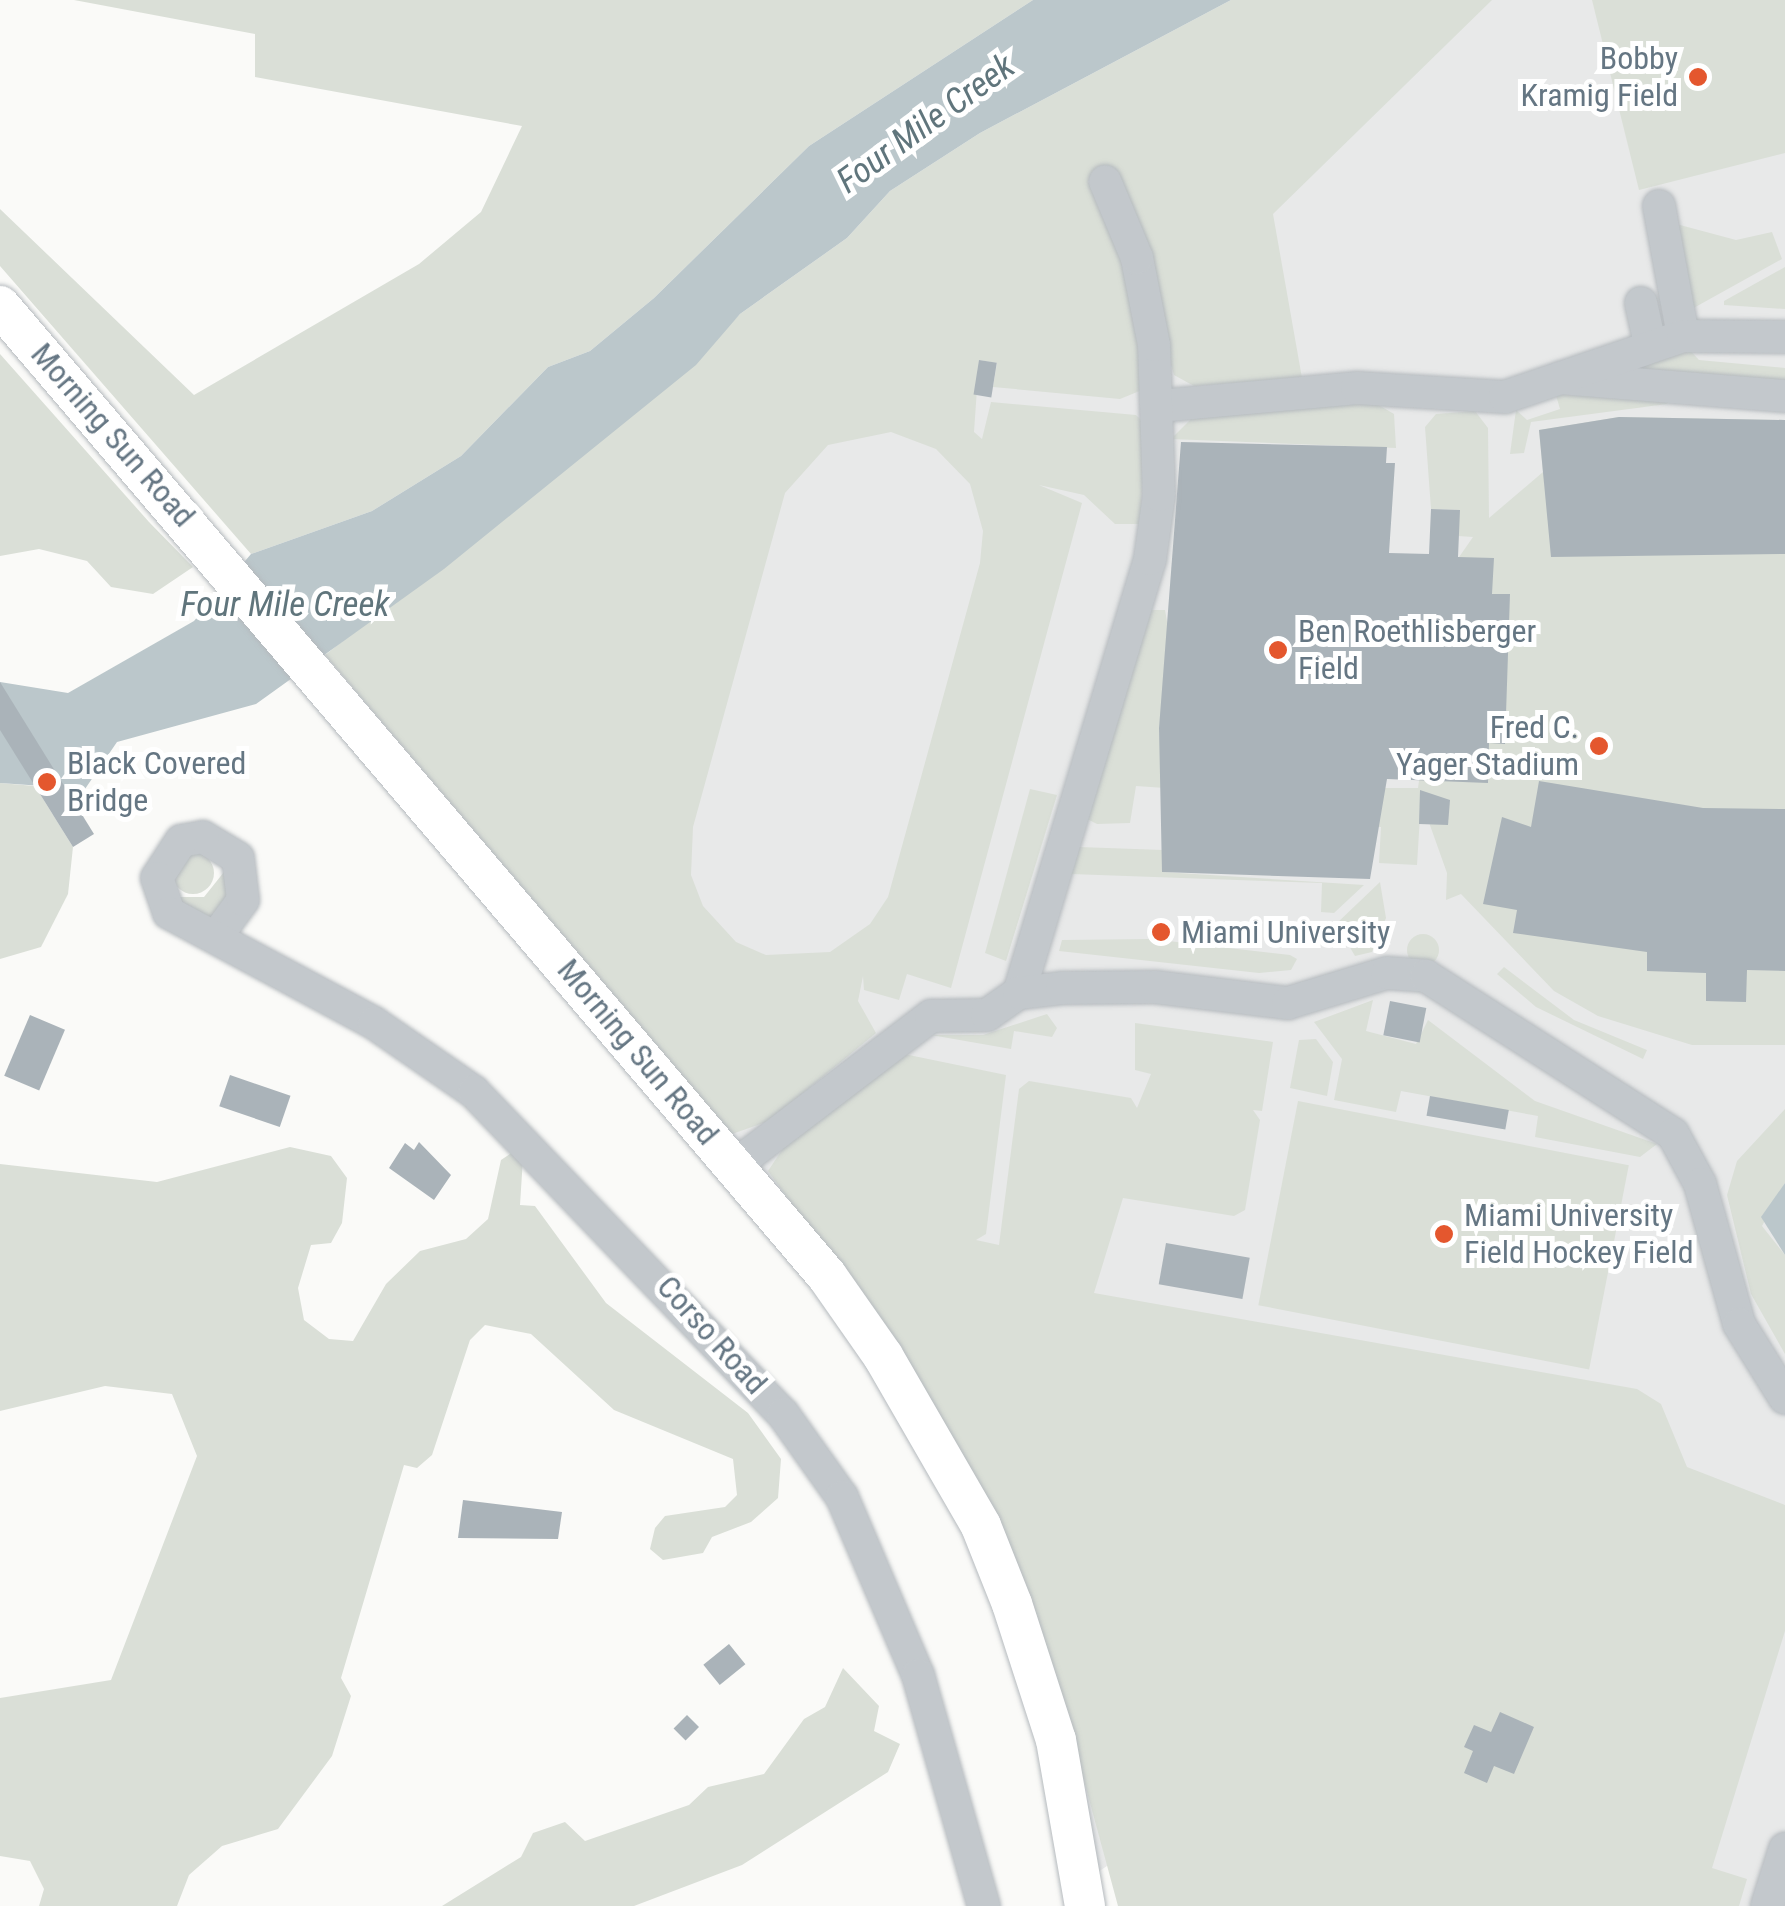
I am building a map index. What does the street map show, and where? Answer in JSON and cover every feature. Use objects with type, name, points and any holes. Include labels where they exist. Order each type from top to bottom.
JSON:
[{"type":"main road","name":"Morning Sun Road","points":[[0,306],[340,697],[734,1166],[883,1356],[981,1526],[1056,1740],[1086,1906]]},
{"type":"street","points":[[1019,993],[1150,559],[1159,406],[1136,258],[1105,181]]},
{"type":"street","points":[[1659,206],[1683,336]]},
{"type":"street","points":[[1641,303],[1650,344]]},
{"type":"street","points":[[1159,406],[1357,388],[1505,397],[1650,344],[1683,336],[1785,337]]},
{"type":"street","points":[[1557,378],[1785,396]]},
{"type":"street","name":"Corso Road","points":[[216,937],[374,1023],[474,1092],[783,1414],[842,1497],[918,1675],[984,1906]]},
{"type":"street","points":[[734,1166],[916,1022],[987,1015],[1019,993],[1114,986],[1288,1003],[1387,973],[1426,976],[1526,1049],[1673,1134],[1700,1184],[1739,1324],[1785,1398]]},
{"type":"street","points":[[1767,1906],[1785,1848]]},
{"type":"shaded area","points":[[74,0],[1033,0],[809,146],[654,298],[590,351],[548,367],[461,456],[372,511],[251,554],[0,266],[0,209],[194,395],[419,264],[481,212],[522,126],[255,77],[255,34]]},
{"type":"shaded area","points":[[1231,0],[1492,0],[1273,214],[1302,378],[1194,386],[1174,375],[1111,169],[1088,181],[1137,298],[1142,390],[1120,399],[993,387],[997,363],[979,360],[974,432],[982,439],[991,402],[1136,415],[1144,423],[1141,524],[1115,524],[1084,495],[1039,485],[1082,503],[951,988],[907,974],[899,1000],[864,990],[863,976],[858,1001],[876,1033],[769,1121],[732,1134],[325,655],[680,376],[740,314],[847,238],[890,191],[980,133]],"holes":[[[891,432],[936,449],[970,484],[983,531],[980,563],[888,897],[870,924],[830,952],[766,955],[736,942],[703,906],[691,875],[693,827],[785,493],[828,445]]]},
{"type":"shaded area","name":"Miami University","points":[[1316,0],[1785,0],[1785,1906],[1627,1906],[1663,1502],[1081,1883],[1056,1740],[926,1423],[340,697]]},
{"type":"shaded area","name":"Bobby Kramig Field","points":[[1592,0],[1785,0],[1785,153],[1639,190]]},
{"type":"shaded area","points":[[1680,225],[1736,240],[1772,232],[1782,259],[1690,310],[1673,228]]},
{"type":"shaded area","points":[[1785,267],[1785,309],[1724,305],[1724,301]]},
{"type":"shaded area","points":[[1689,349],[1699,360],[1785,368],[1785,384],[1608,370]]},
{"type":"shaded area","points":[[0,354],[193,567],[153,594],[111,587],[87,561],[39,549],[0,556]]},
{"type":"shaded area","points":[[1555,392],[1667,404],[1531,422],[1524,453],[1510,454],[1516,410],[1527,420],[1560,409]]},
{"type":"shaded area","points":[[1370,400],[1394,414],[1396,448],[1171,439],[1191,419]]},
{"type":"shaded area","name":"Fred C. Yager Stadium","points":[[1475,411],[1488,428],[1489,518],[1543,472],[1539,430],[1619,417],[1785,420],[1785,1045],[1692,1045],[1598,1016],[1554,991],[1461,894],[1446,900],[1447,873],[1421,800],[1417,865],[1379,863],[1381,827],[1372,827],[1382,788],[1418,788],[1448,573],[1473,537],[1458,536],[1459,510],[1431,509],[1425,427],[1436,414]]},
{"type":"shaded area","points":[[1151,610],[1165,610],[1171,644],[1159,729],[1165,788],[1136,786],[1130,823],[1097,824],[1085,818]]},
{"type":"shaded area","points":[[0,783],[35,786],[73,847],[68,894],[41,947],[0,959]]},
{"type":"shaded area","points":[[1030,789],[1057,795],[1006,961],[985,953]]},
{"type":"shaded area","points":[[1079,847],[1163,850],[1163,872],[1364,885],[1334,913],[1321,912],[1322,883],[1071,874]]},
{"type":"shaded area","points":[[193,852],[208,858],[214,873],[208,888],[193,894],[178,888],[172,873],[178,858]]},
{"type":"shaded area","points":[[228,867],[233,886],[216,915],[205,920],[175,897],[204,897]]},
{"type":"shaded area","points":[[1380,882],[1386,918],[1372,952],[1355,956],[1336,924]]},
{"type":"shaded area","points":[[1423,934],[1435,938],[1439,950],[1435,962],[1423,966],[1411,962],[1407,950],[1411,938]]},
{"type":"shaded area","points":[[1151,939],[1290,955],[1297,959],[1291,970],[1259,973],[1059,951],[1062,940]]},
{"type":"shaded area","points":[[1504,967],[1574,1020],[1647,1050],[1643,1059],[1536,1007],[1497,974]]},
{"type":"shaded area","points":[[1373,1000],[1366,1031],[1416,1044],[1428,1020],[1535,1101],[1657,1144],[1640,1157],[1535,1137],[1538,1116],[1401,1091],[1396,1112],[1334,1100],[1342,1059],[1314,1022]]},
{"type":"shaded area","points":[[1047,1014],[1057,1028],[1052,1037],[1014,1031],[1011,1049],[931,1035],[983,1035]]},
{"type":"shaded area","points":[[1135,1023],[1273,1042],[1262,1111],[1253,1110],[1260,1120],[1245,1210],[1234,1216],[1123,1198],[1094,1293],[1637,1389],[1661,1404],[1687,1467],[1785,1505],[1785,1631],[1712,1868],[1747,1879],[1739,1906],[1118,1906],[1073,1740],[876,1319],[768,1171],[786,1144],[899,1053],[1006,1075],[986,1234],[976,1240],[999,1245],[1019,1089],[1029,1081],[1131,1098],[1137,1108],[1151,1074],[1135,1070]]},
{"type":"shaded area","points":[[1316,1039],[1333,1062],[1327,1096],[1290,1088],[1299,1040]]},
{"type":"shaded area","name":"Miami University Field Hockey Field","points":[[1298,1101],[1629,1165],[1589,1369],[1258,1305]]},
{"type":"shaded area","points":[[1785,1109],[1785,1183],[1762,1226],[1785,1255],[1785,1354],[1751,1294],[1727,1195],[1737,1161]]},
{"type":"shaded area","points":[[290,1147],[331,1156],[347,1178],[342,1223],[331,1243],[311,1245],[298,1288],[304,1320],[329,1339],[353,1341],[386,1284],[420,1251],[466,1239],[488,1219],[501,1160],[513,1152],[523,1158],[520,1205],[535,1206],[606,1303],[748,1413],[781,1459],[778,1498],[751,1522],[712,1537],[703,1553],[663,1560],[650,1549],[655,1528],[665,1516],[725,1507],[737,1495],[733,1459],[614,1410],[531,1334],[485,1325],[470,1340],[432,1455],[417,1468],[404,1465],[341,1678],[351,1696],[332,1756],[278,1829],[222,1846],[189,1875],[177,1906],[39,1906],[44,1889],[30,1861],[0,1856],[0,1698],[111,1680],[197,1456],[172,1394],[105,1386],[0,1411],[0,1164],[157,1182]]},
{"type":"shaded area","points":[[843,1668],[879,1706],[874,1731],[900,1744],[888,1772],[742,1865],[634,1906],[442,1906],[521,1857],[533,1833],[565,1822],[585,1841],[689,1805],[708,1787],[764,1774],[804,1719],[825,1707]]},
{"type":"water","name":"Four Mile Creek","points":[[1033,0],[1231,0],[980,133],[890,191],[847,238],[740,314],[696,365],[444,569],[256,704],[117,742],[85,789],[0,783],[0,682],[68,693],[194,621],[251,554],[372,511],[461,456],[548,367],[590,351],[654,298],[809,146]]},
{"type":"water","points":[[1785,1183],[1785,1255],[1761,1217]]},
{"type":"building","points":[[979,360],[997,363],[991,397],[974,395]]},
{"type":"building","points":[[1619,417],[1785,420],[1785,554],[1551,557],[1539,430]]},
{"type":"building","points":[[1181,442],[1387,447],[1386,463],[1395,463],[1389,553],[1429,554],[1431,509],[1460,510],[1458,557],[1494,558],[1492,594],[1510,594],[1505,744],[1489,743],[1488,783],[1387,779],[1370,879],[1162,872],[1159,728]]},
{"type":"building","name":"Black Covered Bridge","points":[[0,682],[94,834],[73,847],[0,730]]},
{"type":"building","points":[[1539,781],[1703,808],[1785,809],[1785,971],[1747,970],[1746,1002],[1706,1001],[1706,973],[1647,971],[1647,952],[1513,933],[1517,910],[1483,904],[1502,817],[1531,827]]},
{"type":"building","points":[[1420,790],[1450,800],[1448,825],[1419,824]]},
{"type":"building","points":[[1390,1001],[1426,1008],[1420,1042],[1383,1035]]},
{"type":"building","points":[[30,1015],[65,1030],[39,1091],[4,1076]]},
{"type":"building","points":[[230,1075],[291,1096],[280,1127],[219,1106]]},
{"type":"building","points":[[1430,1096],[1509,1110],[1505,1130],[1427,1116]]},
{"type":"building","points":[[419,1142],[451,1175],[434,1200],[389,1168],[405,1143],[414,1150]]},
{"type":"building","points":[[1166,1243],[1250,1258],[1242,1299],[1159,1284]]},
{"type":"building","points":[[463,1500],[562,1512],[558,1539],[458,1538]]},
{"type":"building","points":[[729,1644],[745,1664],[720,1685],[703,1665]]},
{"type":"building","points":[[1500,1712],[1534,1727],[1514,1774],[1494,1766],[1487,1783],[1464,1773],[1473,1751],[1464,1747],[1474,1725],[1491,1732]]},
{"type":"building","points":[[687,1715],[699,1727],[686,1740],[674,1728]]},
{"type":"place","name":"Bobby Kramig Field","points":[[1698,77]]},
{"type":"place","name":"Ben Roethlisberger Field","points":[[1278,650]]},
{"type":"place","name":"Fred C. Yager Stadium","points":[[1599,746]]},
{"type":"place","name":"Black Covered Bridge","points":[[47,782]]},
{"type":"place","name":"Miami University","points":[[1161,932]]},
{"type":"place","name":"Miami University Field Hockey Field","points":[[1444,1234]]}]
